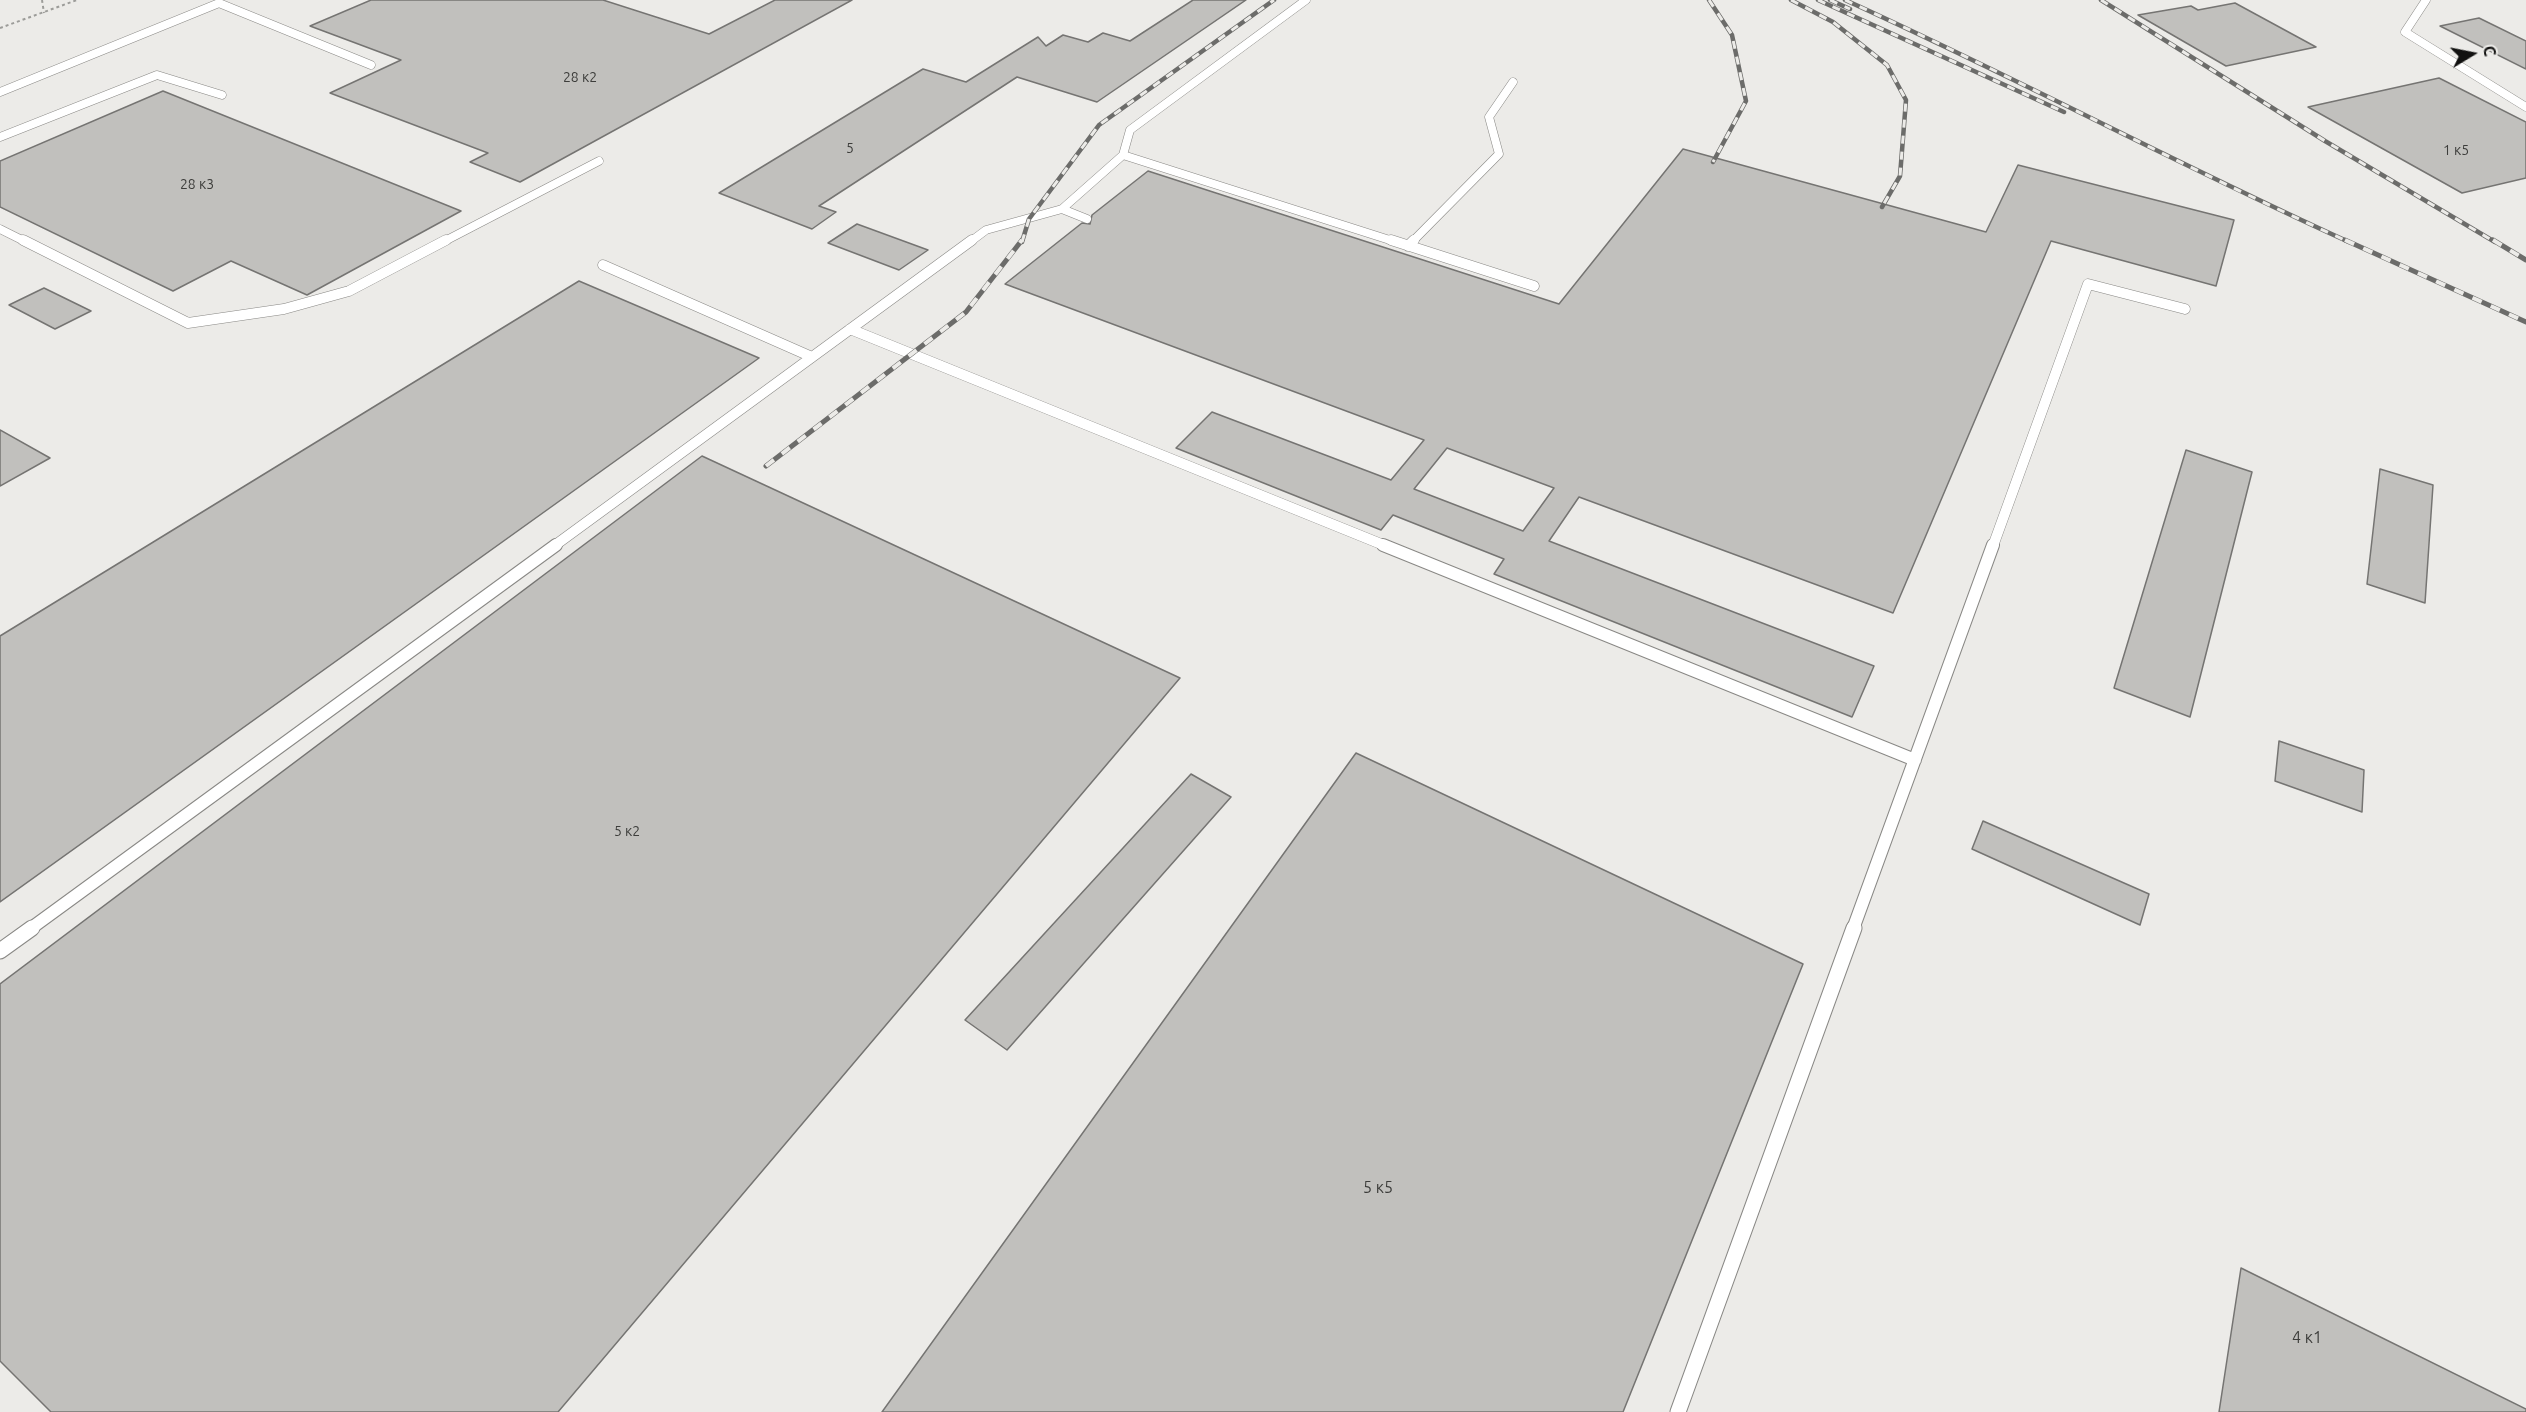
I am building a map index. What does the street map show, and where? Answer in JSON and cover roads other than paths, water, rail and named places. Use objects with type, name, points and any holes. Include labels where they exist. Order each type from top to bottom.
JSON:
[{"type":"lane","points":[[0,951],[986,230],[1062,209],[1122,155],[1130,130],[1306,0]]},
{"type":"lane","points":[[2426,0],[2405,32],[2526,107]]},
{"type":"lane","points":[[0,92],[223,2],[371,65]]},
{"type":"lane","points":[[0,137],[157,75],[222,95]]},
{"type":"lane","points":[[1408,246],[1499,154],[1489,117],[1513,82]]},
{"type":"lane","points":[[1122,155],[1534,286]]},
{"type":"lane","points":[[0,229],[188,323],[284,309],[349,291],[599,161]]},
{"type":"lane","points":[[1062,209],[1087,219]]},
{"type":"lane","points":[[603,265],[812,357]]},
{"type":"lane","points":[[1678,1412],[2088,284],[2185,309]]},
{"type":"lane","points":[[850,329],[1915,760]]},
{"type":"railway","points":[[1022,242],[1029,219],[1099,125],[1274,0]]},
{"type":"railway","points":[[1709,0],[1732,35],[1746,101],[1713,162]]},
{"type":"railway","points":[[1791,0],[1833,22],[1887,65],[1906,100],[1900,176],[1882,207]]},
{"type":"railway","points":[[1818,0],[2064,112]]},
{"type":"railway","points":[[1830,0],[1850,9]]},
{"type":"railway","points":[[1845,0],[2349,242]]},
{"type":"railway","points":[[2101,0],[2325,141],[2495,242]]},
{"type":"railway","points":[[766,466],[966,312],[1022,240]]},
{"type":"railway","points":[[2345,240],[2526,322]]},
{"type":"railway","points":[[2493,240],[2526,260]]}]
